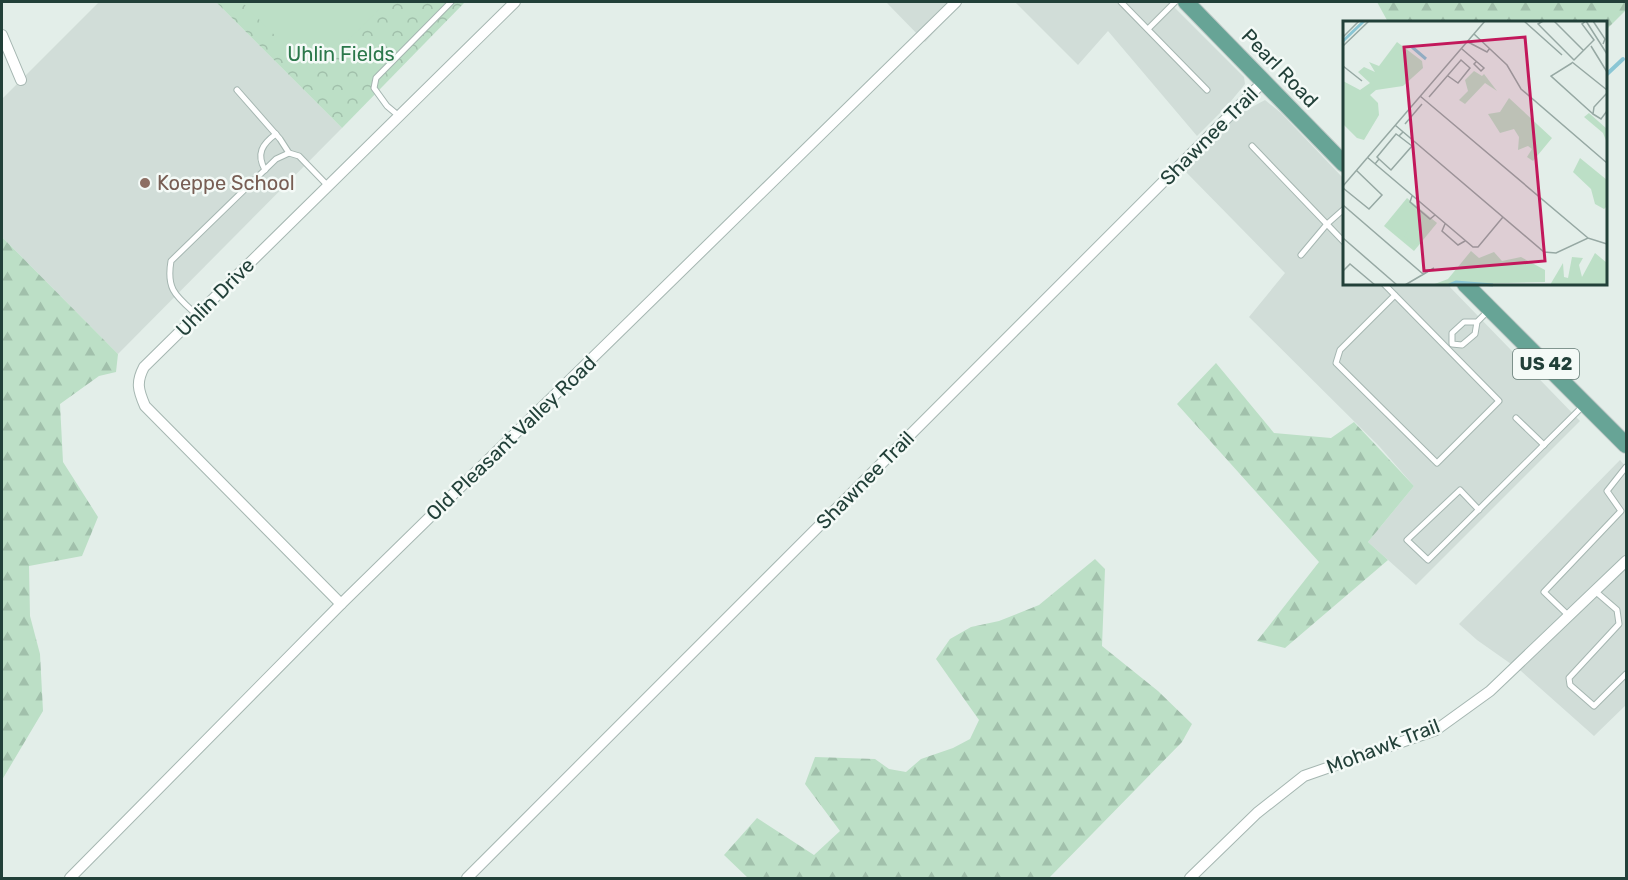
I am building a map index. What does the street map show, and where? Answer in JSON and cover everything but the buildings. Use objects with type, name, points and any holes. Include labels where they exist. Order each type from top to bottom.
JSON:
[{"type":"main road","name":"Pearl Road","points":[[1186,2],[1343,163]]},
{"type":"main road","name":"US 42","points":[[1466,285],[1626,445]]},
{"type":"street","name":"Uhlin Drive","points":[[341,604],[145,406],[138,392],[138,379],[144,367],[515,2]]},
{"type":"street","name":"Old Pleasant Valley Road","points":[[70,879],[341,604],[956,2]]},
{"type":"street","points":[[2,35],[21,80]]},
{"type":"street","name":"Shawnee Trail","points":[[467,879],[1263,82]]},
{"type":"street","name":"Mohawk Trail","points":[[1190,879],[1257,813],[1304,776],[1436,730],[1490,691],[1626,561]]},
{"type":"lane","points":[[399,116],[387,106],[374,88],[376,78],[451,2]]},
{"type":"lane","points":[[1121,2],[1207,90]]},
{"type":"lane","points":[[1148,29],[1174,2]]},
{"type":"lane","points":[[237,90],[276,134],[289,153],[299,156],[328,186]]},
{"type":"lane","points":[[265,170],[260,155],[263,146],[276,134]]},
{"type":"lane","points":[[1252,146],[1343,241]]},
{"type":"lane","points":[[197,315],[175,294],[170,283],[171,261],[276,159],[289,153]]},
{"type":"lane","points":[[1301,255],[1343,209]]},
{"type":"lane","points":[[1385,285],[1449,346],[1498,400],[1437,463],[1336,363],[1340,350],[1395,295]]},
{"type":"lane","points":[[1449,346],[1462,345],[1475,334],[1477,322],[1491,309]]},
{"type":"lane","points":[[1449,346],[1452,333],[1464,322],[1477,322]]},
{"type":"lane","points":[[1479,510],[1460,490],[1407,540],[1428,560],[1479,510],[1585,404]]},
{"type":"lane","points":[[1515,418],[1544,445]]},
{"type":"lane","points":[[1570,616],[1544,592],[1621,511],[1607,491],[1626,467]]},
{"type":"lane","points":[[1595,591],[1617,610],[1619,624],[1569,678],[1570,685],[1594,706],[1626,674]]},
{"type":"shaded area","name":"Koeppe School","points":[[99,2],[216,2],[342,128],[118,354],[2,237],[2,99]]},
{"type":"shaded area","points":[[886,2],[962,2],[925,42]]},
{"type":"shaded area","points":[[1015,2],[1169,2],[1244,77],[1245,84],[1197,136],[1108,31],[1078,65]]},
{"type":"shaded area","points":[[1265,100],[1281,113],[1343,178],[1343,285],[1448,285],[1580,421],[1416,585],[1368,542],[1414,486],[1379,446],[1249,317],[1285,273],[1184,170],[1239,114]]},
{"type":"shaded area","points":[[1620,460],[1626,467],[1626,705],[1594,736],[1521,671],[1477,640],[1459,624]]},
{"type":"green space","name":"Uhlin Fields","points":[[216,2],[465,2],[342,128]]},
{"type":"green space","points":[[242,2],[387,2],[313,74]]},
{"type":"green space","points":[[1377,2],[1626,2],[1626,10],[1607,29],[1607,21],[1387,21]]},
{"type":"green space","points":[[2,237],[118,354],[116,372],[99,376],[60,404],[63,462],[98,517],[82,556],[29,566],[30,616],[40,654],[43,711],[2,780]]},
{"type":"green space","points":[[1216,363],[1274,433],[1331,438],[1354,422],[1414,486],[1368,542],[1388,560],[1285,648],[1257,641],[1319,562],[1177,404]]},
{"type":"green space","points":[[1095,559],[1105,569],[1102,646],[1158,691],[1192,724],[1182,742],[1049,878],[748,878],[724,855],[757,818],[814,855],[840,831],[805,784],[815,757],[875,759],[889,769],[906,772],[921,759],[953,748],[970,739],[979,720],[936,659],[950,639],[971,627],[999,621],[1039,605]]},
{"type":"waterway","points":[[1607,74],[1623,59]]},
{"type":"place","name":"Koeppe School","points":[[145,183]]}]
